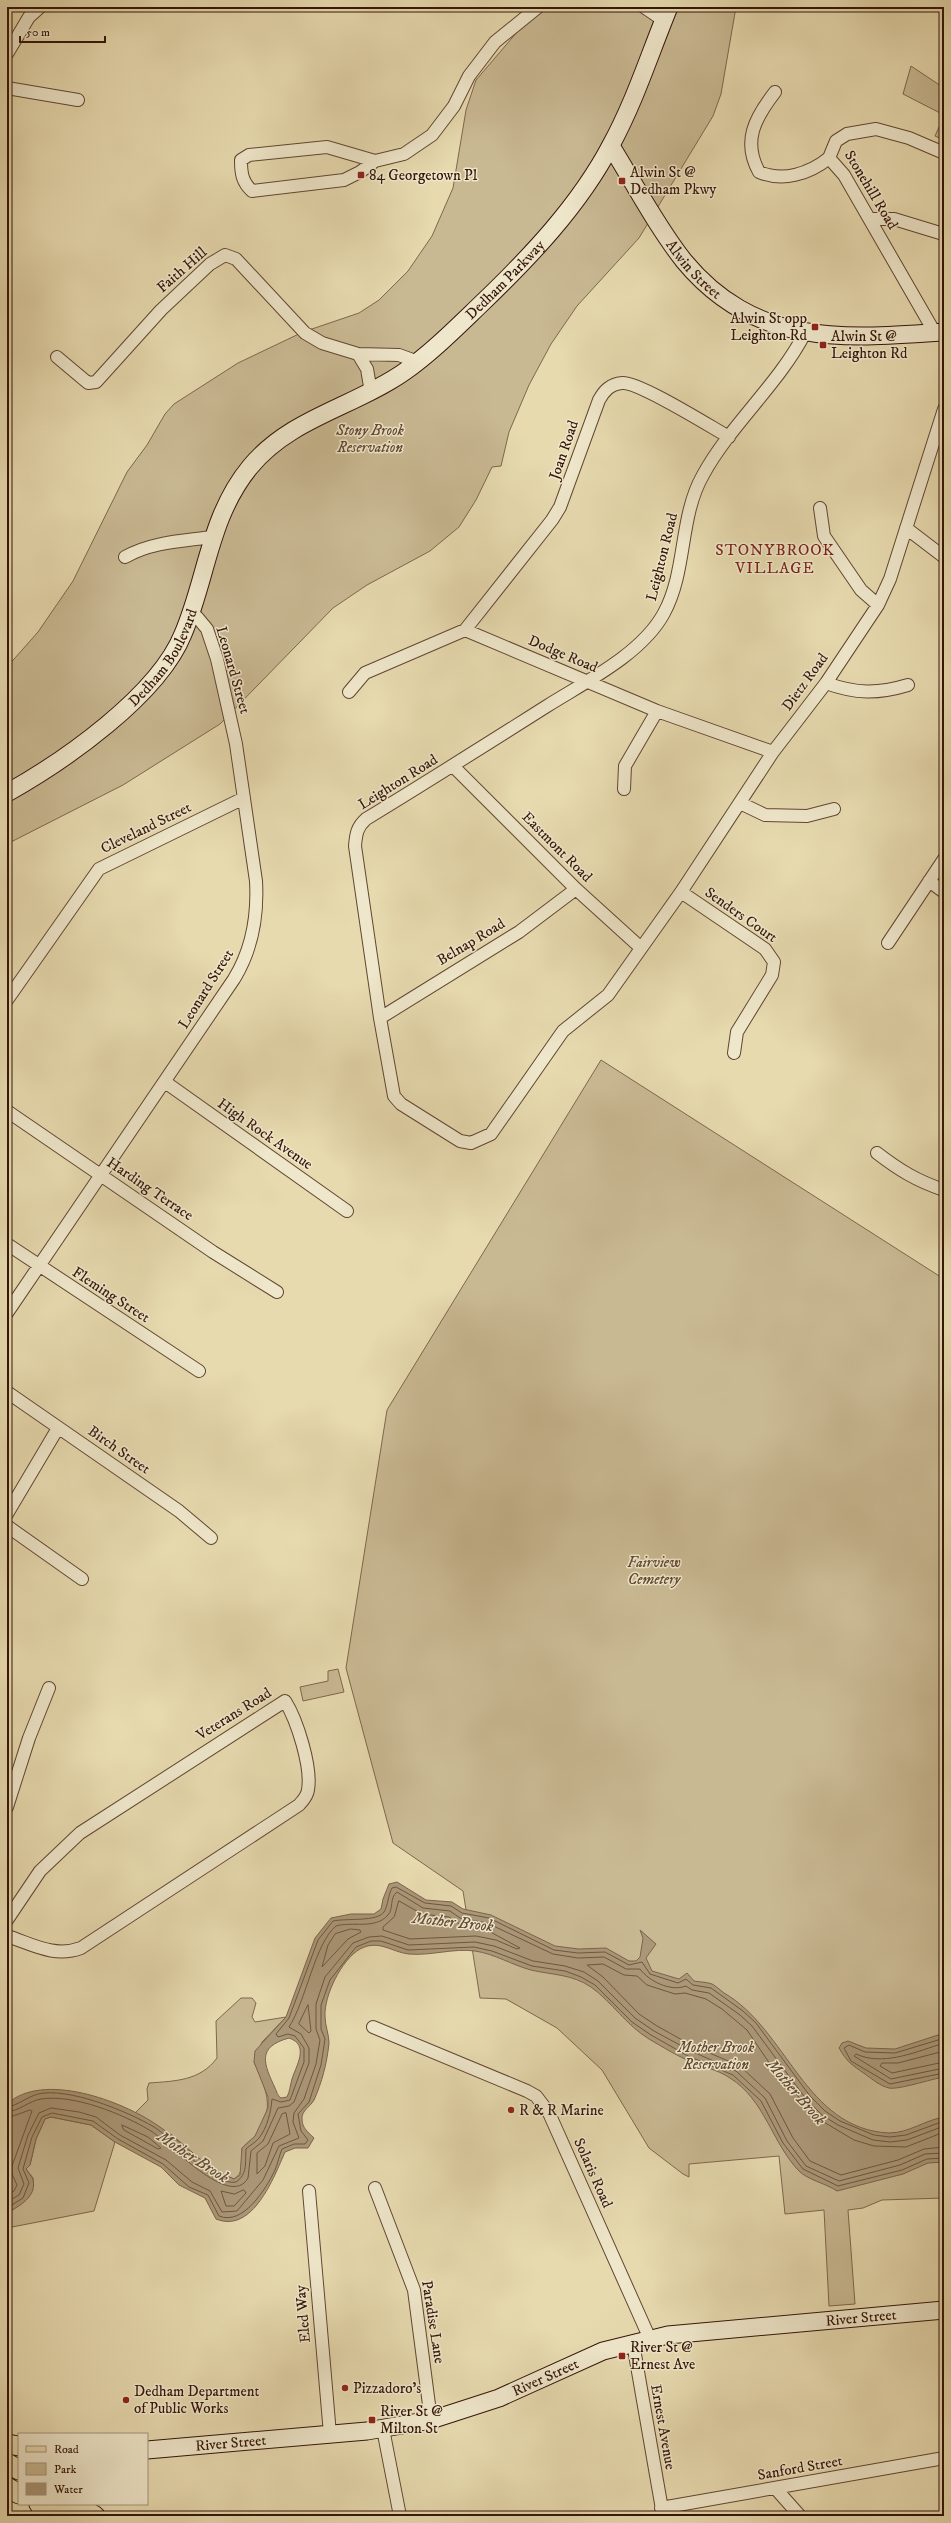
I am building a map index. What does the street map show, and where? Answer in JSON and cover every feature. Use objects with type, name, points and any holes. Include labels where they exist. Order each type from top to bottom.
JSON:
[{"type":"main road","points":[[7,2444],[18,2446]]},
{"type":"main road","points":[[7,2463],[18,2469]]},
{"type":"main road","points":[[7,2487],[18,2493]]},
{"type":"main road","points":[[48,2505],[75,2508],[95,2516]]},
{"type":"street","points":[[7,54],[29,17],[40,7]]},
{"type":"street","points":[[375,161],[327,147],[249,155],[240,160],[240,171],[244,184],[252,191],[278,189],[344,180],[360,172],[375,161],[404,154],[432,135],[454,106],[469,76],[495,42],[538,7]]},
{"type":"street","points":[[644,7],[666,14]]},
{"type":"street","name":"Dedham Parkway","points":[[249,468],[278,440],[292,430],[371,392],[418,362],[449,335],[520,266],[573,202],[611,146],[633,100],[666,14]]},
{"type":"street","points":[[7,88],[78,100]]},
{"type":"street","points":[[775,92],[759,113],[751,136],[751,158],[759,172],[771,177],[790,176],[816,169],[829,158]]},
{"type":"street","name":"Stonehill Road","points":[[940,332],[844,175],[829,158],[836,141],[847,134],[876,129],[909,138],[944,153]]},
{"type":"street","name":"Alwin Street","points":[[611,146],[672,243],[695,273],[729,301],[748,313],[805,333],[841,336],[940,332]]},
{"type":"street","points":[[870,219],[894,219],[940,233]]},
{"type":"street","name":"Faith Hill","points":[[57,357],[88,382],[96,382],[160,310],[210,264],[225,255],[236,259],[305,333],[322,343],[358,354],[399,356],[418,362]]},
{"type":"street","name":"Leighton Road","points":[[641,948],[608,995],[563,1031],[491,1134],[471,1143],[460,1141],[401,1104],[391,1085],[355,846],[356,834],[359,825],[366,819],[453,766],[586,681],[635,648],[651,632],[664,613],[672,590],[696,487],[729,437],[792,356],[805,333]]},
{"type":"street","points":[[358,354],[367,369],[371,392]]},
{"type":"street","name":"Joan Road","points":[[465,630],[552,520],[560,507],[598,400],[604,391],[618,384],[633,384],[729,437]]},
{"type":"street","name":"Dietz Road","points":[[641,948],[681,892],[773,752],[826,683],[878,606],[890,579],[944,409]]},
{"type":"street","name":"Dedham Boulevard","points":[[7,793],[53,764],[137,697],[160,672],[178,647],[190,614],[212,537],[227,505],[249,468]]},
{"type":"street","points":[[820,508],[824,536],[861,590],[878,606]]},
{"type":"street","points":[[906,528],[944,557]]},
{"type":"street","points":[[125,557],[138,550],[153,546],[212,537]]},
{"type":"street","name":"Leonard Street","points":[[7,1313],[234,979],[249,949],[254,932],[257,899],[236,744],[217,659],[207,629],[197,617],[190,614]]},
{"type":"street","points":[[350,692],[365,673],[465,630]]},
{"type":"street","name":"Dodge Road","points":[[465,630],[658,711],[773,752]]},
{"type":"street","points":[[826,683],[845,690],[884,692],[908,685]]},
{"type":"street","points":[[624,789],[625,766],[658,711]]},
{"type":"street","name":"Eastmont Road","points":[[453,766],[576,889],[641,948]]},
{"type":"street","name":"Cleveland Street","points":[[7,1000],[98,869],[244,798]]},
{"type":"street","points":[[740,803],[765,814],[807,816],[834,809]]},
{"type":"street","points":[[888,943],[944,859]]},
{"type":"street","points":[[929,882],[944,892]]},
{"type":"street","name":"Belnap Road","points":[[380,1018],[519,932],[576,889]]},
{"type":"street","name":"Senders Court","points":[[681,892],[765,949],[774,962],[772,976],[737,1032],[734,1053]]},
{"type":"street","name":"High Rock Avenue","points":[[165,1082],[347,1211]]},
{"type":"street","name":"Harding Terrace","points":[[7,1111],[213,1252],[277,1292]]},
{"type":"street","points":[[877,1153],[904,1174],[944,1190]]},
{"type":"street","name":"Fleming Street","points":[[7,1244],[199,1371]]},
{"type":"street","name":"Birch Street","points":[[7,1392],[179,1511],[211,1538]]},
{"type":"street","points":[[7,1514],[58,1428]]},
{"type":"street","points":[[7,1526],[82,1579]]},
{"type":"street","points":[[7,1807],[29,1738],[49,1688]]},
{"type":"street","name":"Veterans Road","points":[[7,1920],[40,1871],[84,1830],[285,1701],[300,1731],[308,1778],[306,1798],[299,1805],[81,1948],[70,1952],[54,1952],[7,1936]]},
{"type":"street","name":"Solaris Road","points":[[373,2028],[527,2091],[542,2103],[650,2339]]},
{"type":"street","name":"Paradise Lane","points":[[375,2188],[414,2290],[432,2420]]},
{"type":"street","name":"Eled Way","points":[[309,2191],[330,2434]]},
{"type":"street","name":"River Street","points":[[148,2450],[383,2429],[432,2420],[485,2403],[589,2356],[633,2342],[650,2339],[703,2330],[944,2310]]},
{"type":"street","name":"Ernest Avenue","points":[[633,2342],[662,2512]]},
{"type":"street","points":[[383,2429],[400,2516]]},
{"type":"street","name":"Sanford Street","points":[[662,2512],[944,2458]]},
{"type":"street","points":[[7,2479],[18,2476]]},
{"type":"street","points":[[776,2489],[800,2516]]},
{"type":"green space","name":"Stony Brook Reservation","points":[[543,7],[736,7],[721,94],[713,116],[639,238],[577,306],[551,344],[529,385],[509,432],[501,466],[492,467],[476,500],[459,527],[430,551],[367,585],[333,608],[220,724],[123,785],[7,844],[7,667],[38,632],[73,581],[127,472],[147,445],[165,414],[174,404],[238,363],[303,332],[359,313],[379,300],[408,271],[432,236],[453,188],[466,110],[476,80],[524,24]]},
{"type":"green space","points":[[911,66],[944,88],[944,115],[903,94]]},
{"type":"green space","points":[[944,116],[944,140],[935,136]]},
{"type":"green space","name":"Fairview Cemetery","points":[[601,1060],[944,1279],[944,2198],[882,2200],[863,2208],[848,2210],[855,2304],[829,2306],[824,2210],[785,2214],[779,2156],[689,2164],[689,2177],[683,2174],[649,2148],[602,2070],[557,2028],[506,1999],[480,1998],[463,1891],[393,1843],[346,1668],[387,1410]]},
{"type":"green space","points":[[338,1669],[344,1692],[303,1701],[300,1687],[328,1681],[328,1671]]},
{"type":"green space","points":[[241,1998],[252,1998],[256,2003],[252,2017],[255,2022],[286,2017],[262,2042],[254,2062],[262,2081],[267,2099],[266,2116],[256,2135],[242,2148],[240,2173],[234,2179],[213,2170],[172,2135],[135,2113],[148,2100],[147,2089],[149,2083],[186,2078],[203,2071],[210,2066],[217,2058],[216,2021]]},
{"type":"green space","points":[[51,2117],[91,2125],[115,2142],[94,2211],[7,2228],[7,2213],[22,2203],[31,2190],[33,2178],[26,2169],[30,2165],[36,2139],[45,2119]]},
{"type":"water","name":"Mother Brook","points":[[397,1882],[426,1900],[452,1902],[463,1909],[491,1915],[555,1946],[579,1949],[606,1948],[629,1961],[636,1961],[640,1957],[643,1938],[640,1930],[656,1944],[646,1958],[652,1971],[679,1979],[687,1973],[694,1981],[714,1985],[746,2009],[765,2030],[816,2096],[837,2114],[860,2127],[889,2133],[910,2129],[944,2117],[944,2162],[928,2163],[903,2174],[837,2191],[807,2177],[799,2171],[782,2148],[752,2098],[742,2087],[725,2075],[672,2053],[649,2039],[633,2027],[606,1999],[584,1983],[569,1977],[531,1970],[482,1952],[458,1950],[426,1954],[409,1954],[373,1945],[360,1949],[346,1961],[335,1979],[327,1999],[325,2016],[329,2043],[325,2065],[314,2100],[302,2116],[304,2127],[314,2138],[308,2148],[295,2148],[285,2152],[268,2188],[251,2211],[241,2218],[229,2221],[216,2219],[205,2198],[179,2185],[161,2167],[115,2142],[91,2125],[51,2117],[45,2119],[36,2139],[30,2165],[26,2169],[32,2177],[34,2186],[30,2196],[7,2213],[7,2104],[22,2094],[41,2090],[61,2090],[82,2093],[104,2099],[124,2107],[157,2125],[203,2162],[223,2174],[234,2179],[240,2175],[242,2148],[255,2136],[268,2108],[268,2097],[254,2062],[255,2051],[286,2017],[315,1938],[331,1918],[351,1914],[374,1914],[381,1909],[389,1884]],"holes":[[[289,2038],[295,2041],[299,2046],[300,2056],[287,2097],[281,2098],[277,2093],[268,2071],[266,2064],[267,2051],[271,2046]]]},
{"type":"water","points":[[938,2035],[944,2036],[944,2077],[894,2088],[882,2086],[876,2082],[850,2063],[839,2048],[842,2043],[848,2041],[866,2048],[895,2049]]},
{"type":"place","name":"84 Georgetown Pl","points":[[361,175]]},
{"type":"place","name":"Alwin St @ Dedham Pkwy","points":[[622,181]]},
{"type":"place","name":"Alwin St opp Leighton Rd","points":[[815,327]]},
{"type":"place","name":"Alwin St @ Leighton Rd","points":[[823,345]]},
{"type":"place","name":"R & R Marine","points":[[511,2110]]},
{"type":"place","name":"River St @ Ernest Ave","points":[[622,2356]]},
{"type":"place","name":"Pizzadoro's","points":[[345,2388]]},
{"type":"place","name":"Dedham Department of Public Works","points":[[126,2400]]},
{"type":"place","name":"River St @ Milton St","points":[[372,2420]]},
{"type":"district","name":"STONYBROOK VILLAGE","points":[[775,559]]},
{"type":"park label","name":"Mother Brook Reservation","points":[[716,2056]]}]
